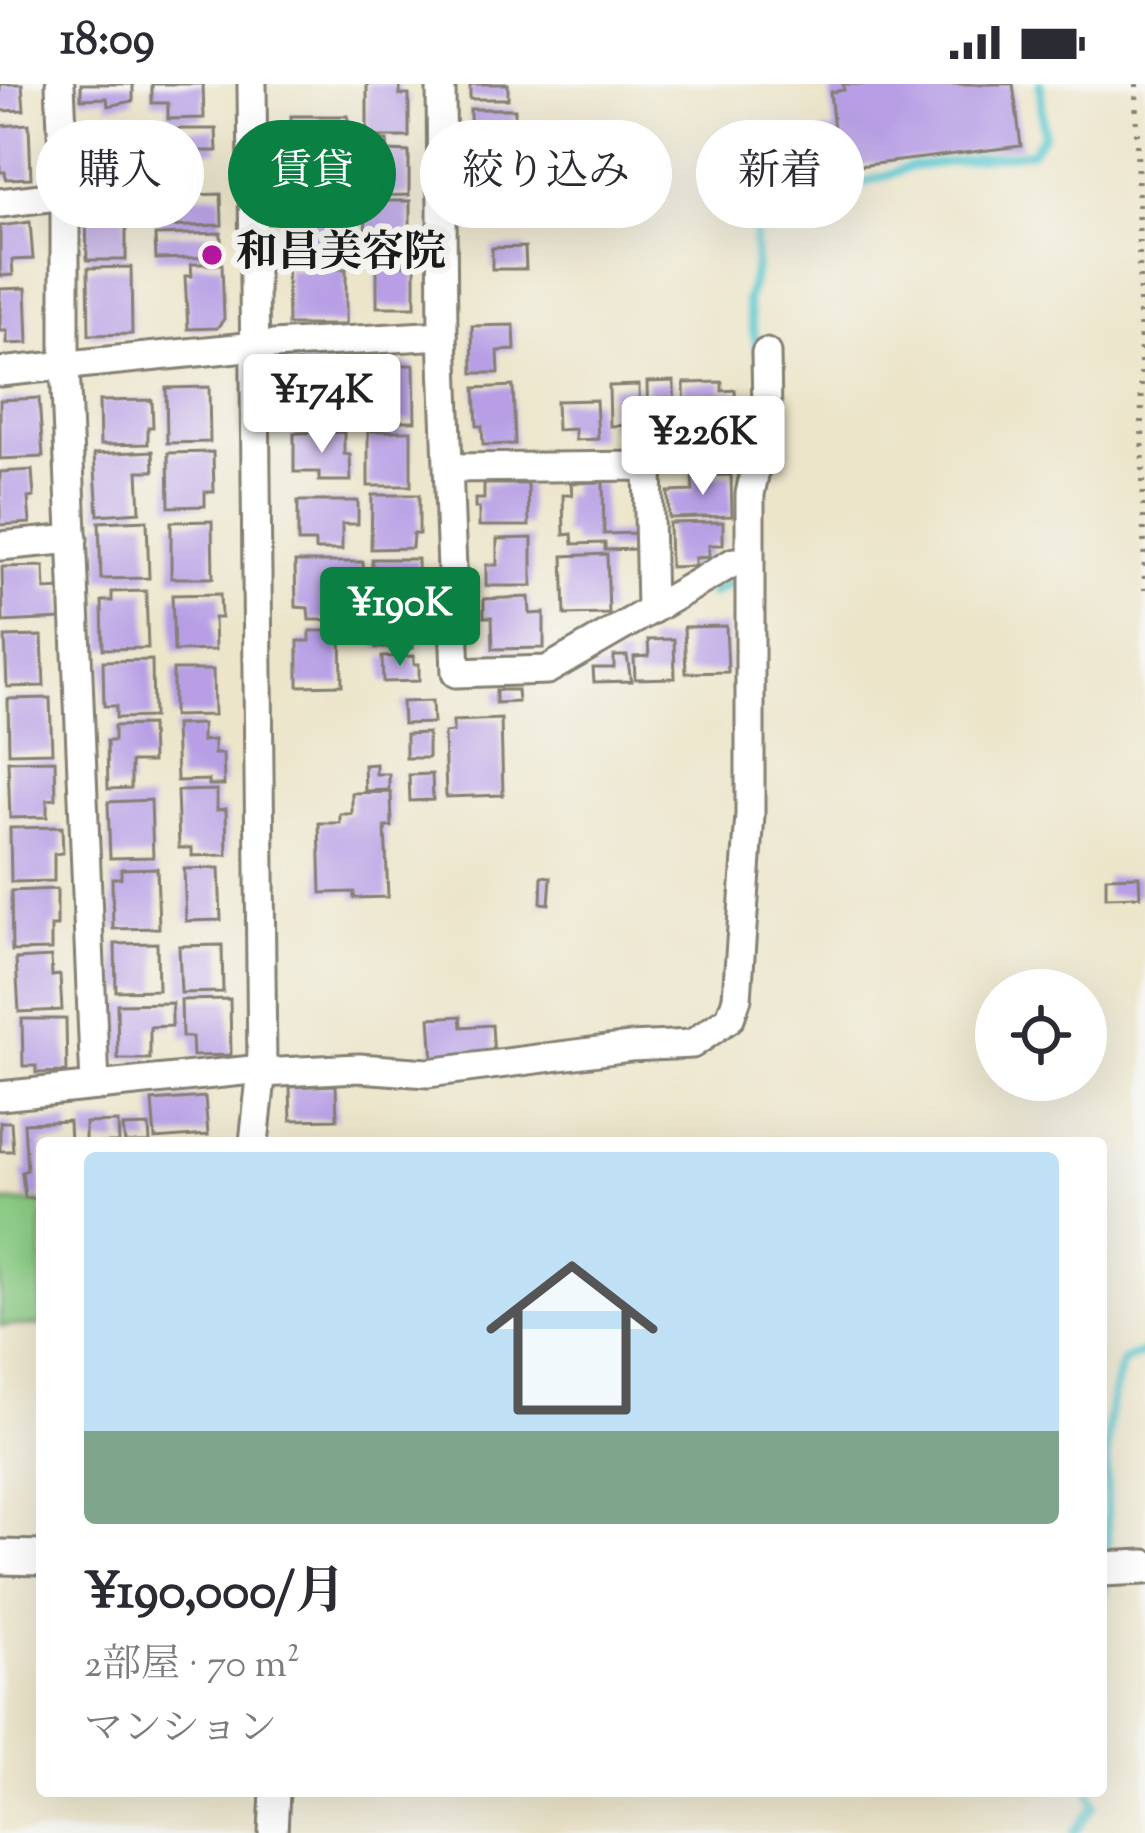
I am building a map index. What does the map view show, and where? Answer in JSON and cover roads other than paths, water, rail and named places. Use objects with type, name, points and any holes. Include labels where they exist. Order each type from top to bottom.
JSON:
[{"type":"street","points":[[60,84],[62,120]]},
{"type":"street","points":[[252,84],[261,1071],[255,1137]]},
{"type":"street","points":[[441,84],[443,335],[456,674],[547,670],[734,562]]},
{"type":"street","points":[[0,202],[36,198]]},
{"type":"street","points":[[65,228],[65,365],[95,1087]]},
{"type":"street","points":[[0,372],[256,346],[443,335]]},
{"type":"street","points":[[0,1096],[261,1071],[428,1073],[630,1047],[692,1045],[730,1018],[736,998],[750,814],[750,494],[767,414],[766,352]]},
{"type":"street","points":[[449,468],[648,466],[650,610]]},
{"type":"street","points":[[0,547],[73,539]]},
{"type":"street","points":[[0,1557],[36,1558]]},
{"type":"street","points":[[1107,1569],[1145,1567]]},
{"type":"street","points":[[273,1833],[275,1797]]},
{"type":"waterway","points":[[758,352],[747,301],[756,268],[758,226],[772,201],[820,198],[910,167],[1031,152],[1044,135],[1040,84]]},
{"type":"waterway","points":[[711,594],[742,576]]},
{"type":"waterway","points":[[1107,1551],[1111,1403],[1124,1361],[1145,1352]]},
{"type":"waterway","points":[[1074,1833],[1095,1805],[1092,1797]]},
{"type":"place","name":"和昌美容院","points":[[212,255]]}]
